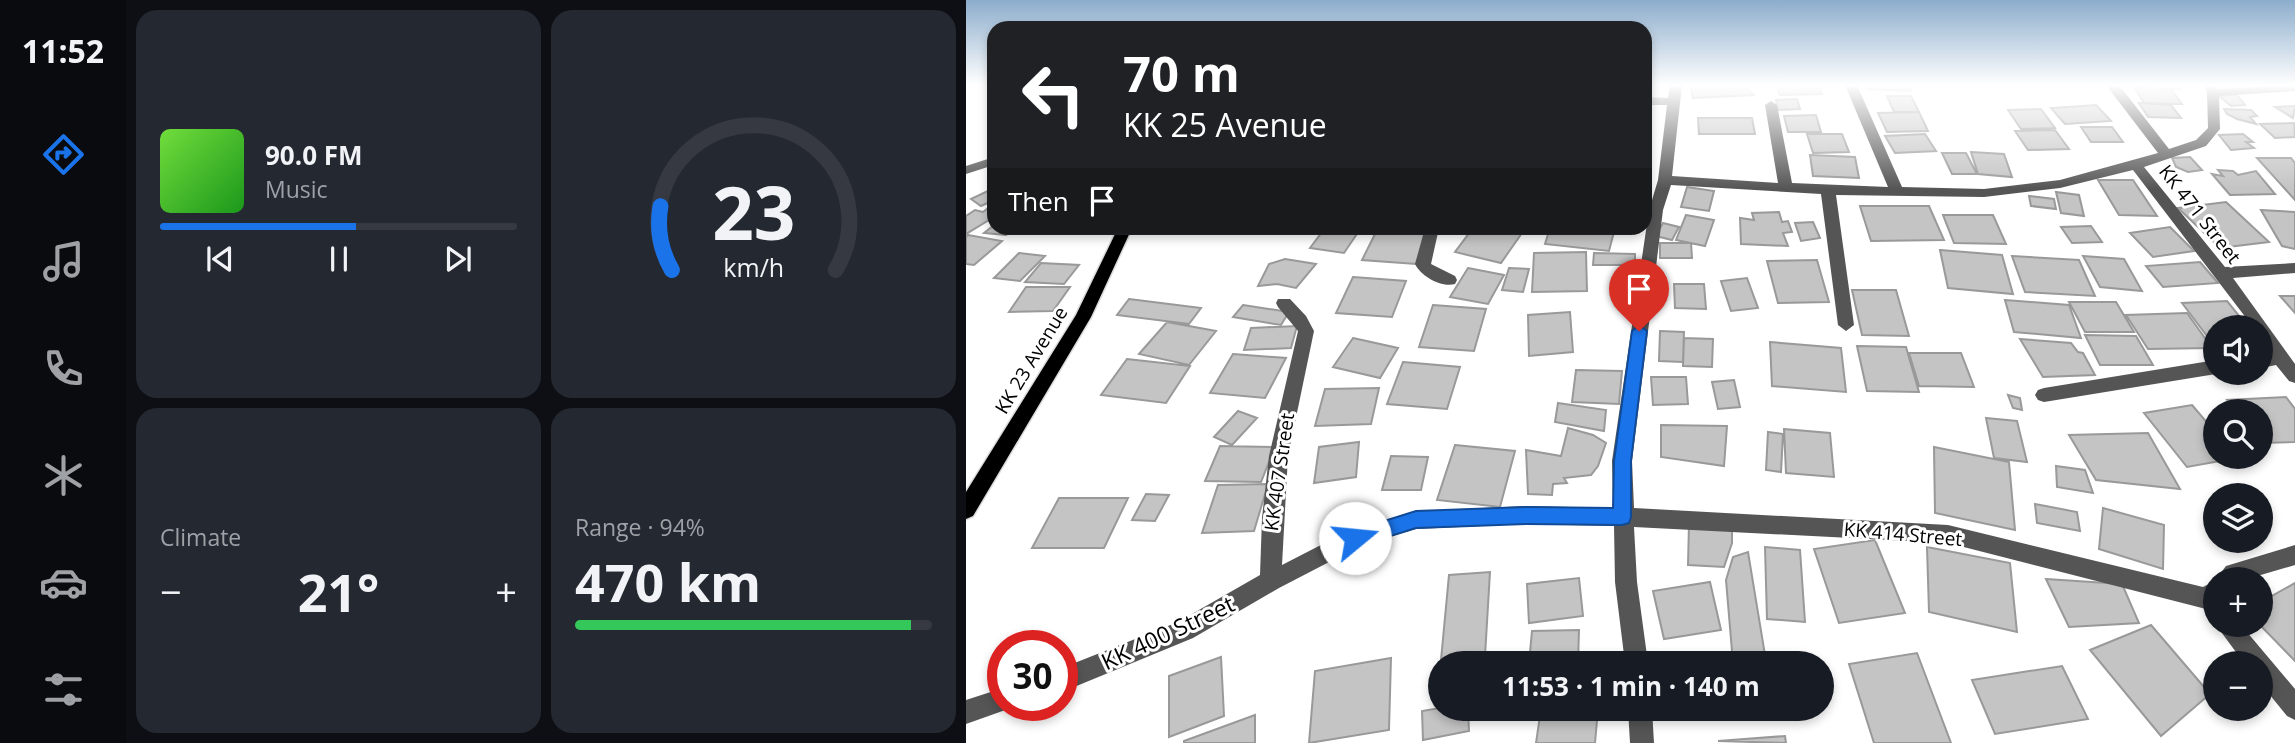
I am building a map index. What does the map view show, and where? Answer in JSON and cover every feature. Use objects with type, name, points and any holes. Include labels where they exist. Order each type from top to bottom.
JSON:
[{"type":"main road","name":"KK 23 Avenue","points":[[966,510],[1083,317],[1122,235]]},
{"type":"street","points":[[1652,206],[1665,180],[1672,120]]},
{"type":"street","points":[[1774,120],[1786,188]]},
{"type":"street","points":[[1865,120],[1897,191]]},
{"type":"street","points":[[2139,120],[2166,154]]},
{"type":"street","name":"KK 471 Street","points":[[2214,120],[2214,129],[2201,143],[2136,165],[2252,315]]},
{"type":"street","points":[[966,170],[987,163]]},
{"type":"street","points":[[1665,180],[1828,190],[1984,193],[2060,184],[2136,165]]},
{"type":"street","points":[[1828,190],[1846,325]]},
{"type":"street","points":[[1430,235],[1423,264],[1426,270],[1449,279]]},
{"type":"street","points":[[1635,651],[1626,582],[1622,461],[1648,235]]},
{"type":"street","points":[[2220,273],[2295,268]]},
{"type":"street","name":"KK 407 Street","points":[[1271,581],[1270,528],[1277,467],[1286,413],[1306,331],[1284,303]]},
{"type":"street","name":"KK 471 Street","points":[[2273,347],[2295,376]]},
{"type":"street","points":[[2273,359],[2280,358]]},
{"type":"street","points":[[2044,395],[2203,369]]},
{"type":"street","points":[[1271,581],[1355,538],[1416,520],[1527,515],[1622,517]]},
{"type":"street","name":"KK 414 Street","points":[[1622,517],[1948,534],[2203,597]]},
{"type":"street","points":[[2254,567],[2295,555]]},
{"type":"street","name":"KK 400 Street","points":[[1078,673],[1185,630],[1271,581]]},
{"type":"street","points":[[2237,637],[2248,651]]},
{"type":"street","points":[[2273,681],[2295,708]]},
{"type":"street","points":[[966,712],[987,705]]},
{"type":"street","points":[[1641,721],[1642,743]]},
{"type":"building","points":[[1698,120],[1752,120],[1755,134],[1699,134]]},
{"type":"building","points":[[1785,120],[1817,120],[1821,132],[1788,132]]},
{"type":"building","points":[[1881,120],[1923,120],[1928,131],[1887,132]]},
{"type":"building","points":[[2015,120],[2049,120],[2055,128],[2021,129]]},
{"type":"building","points":[[2061,120],[2111,121],[2065,124]]},
{"type":"building","points":[[2294,123],[2295,137],[2275,138],[2260,124]]},
{"type":"building","points":[[2081,127],[2112,127],[2123,142],[2091,142]]},
{"type":"building","points":[[2055,130],[2069,149],[2028,150],[2015,131]]},
{"type":"building","points":[[1807,134],[1842,134],[1849,152],[1813,153]]},
{"type":"building","points":[[1925,134],[1936,151],[1895,153],[1885,136]]},
{"type":"building","points":[[2243,134],[2253,142],[2246,142],[2254,148],[2231,150],[2219,135]]},
{"type":"building","points":[[1971,152],[2004,154],[2012,177],[1978,174]]},
{"type":"building","points":[[1942,153],[1966,153],[1977,174],[1952,174]]},
{"type":"building","points":[[1810,155],[1855,157],[1859,178],[1813,176]]},
{"type":"building","points":[[2190,157],[2202,170],[2188,172],[2176,167],[2172,158]]},
{"type":"building","points":[[2257,158],[2291,158],[2295,163],[2295,200]]},
{"type":"building","points":[[2218,170],[2233,171],[2238,175],[2256,171],[2275,194],[2230,195],[2212,174],[2223,176]]},
{"type":"building","points":[[2098,180],[2133,180],[2157,216],[2119,215]]},
{"type":"building","points":[[1687,187],[1714,191],[1709,211],[1681,207]]},
{"type":"building","points":[[987,191],[987,203],[981,206],[971,199]]},
{"type":"building","points":[[2056,192],[2079,195],[2084,216],[2061,213]]},
{"type":"building","points":[[2029,196],[2054,199],[2056,209],[2031,206]]},
{"type":"building","points":[[2226,202],[2269,242],[2220,248],[2178,208]]},
{"type":"building","points":[[1860,206],[1929,206],[1944,240],[1871,241]]},
{"type":"building","points":[[987,209],[987,221],[966,234],[966,216],[975,210],[983,212]]},
{"type":"building","points":[[2261,210],[2295,212],[2295,249],[2282,246]]},
{"type":"building","points":[[1779,212],[1782,222],[1788,221],[1792,232],[1783,233],[1788,246],[1741,244],[1740,218],[1754,220],[1752,213]]},
{"type":"building","points":[[1686,215],[1714,220],[1705,246],[1676,240]]},
{"type":"building","points":[[1943,215],[1993,215],[2006,244],[1954,243]]},
{"type":"building","points":[[1813,222],[1820,238],[1801,241],[1795,223]]},
{"type":"building","points":[[1663,223],[1679,227],[1672,240],[1656,236]]},
{"type":"building","points":[[2091,226],[2102,242],[2072,243],[2061,227]]},
{"type":"building","points":[[2170,227],[2194,251],[2153,257],[2130,233]]},
{"type":"building","points":[[968,235],[1002,241],[974,265],[966,264]]},
{"type":"building","points":[[1320,235],[1356,235],[1344,253],[1310,248]]},
{"type":"building","points":[[1374,235],[1427,235],[1416,264],[1362,260]]},
{"type":"building","points":[[1468,235],[1521,235],[1501,263],[1455,252]]},
{"type":"building","points":[[1548,235],[1613,235],[1609,251],[1545,244]]},
{"type":"building","points":[[1660,243],[1691,243],[1692,258],[1660,258]]},
{"type":"building","points":[[1940,250],[2002,255],[2013,294],[1948,288]]},
{"type":"building","points":[[1586,252],[1587,291],[1532,292],[1534,253]]},
{"type":"building","points":[[1019,253],[1045,256],[1020,281],[994,278]]},
{"type":"building","points":[[1594,253],[1635,254],[1635,265],[1593,265]]},
{"type":"building","points":[[2012,256],[2079,260],[2095,296],[2025,292]]},
{"type":"building","points":[[2083,256],[2124,259],[2142,291],[2100,287]]},
{"type":"building","points":[[1285,259],[1316,264],[1296,288],[1277,284],[1258,286],[1269,264]]},
{"type":"building","points":[[1817,260],[1829,302],[1778,303],[1767,261]]},
{"type":"building","points":[[2200,262],[2218,283],[2163,287],[2146,266]]},
{"type":"building","points":[[1041,263],[1079,265],[1064,284],[1025,282]]},
{"type":"building","points":[[1468,268],[1504,275],[1488,304],[1450,297]]},
{"type":"building","points":[[1509,268],[1529,269],[1523,292],[1502,290]]},
{"type":"building","points":[[1353,277],[1406,281],[1392,317],[1336,313]]},
{"type":"building","points":[[1747,278],[1758,308],[1731,311],[1721,281]]},
{"type":"building","points":[[1674,284],[1704,284],[1706,309],[1675,308]]},
{"type":"building","points":[[1026,287],[1070,287],[1053,311],[1009,312]]},
{"type":"building","points":[[1852,290],[1896,290],[1909,336],[1862,335]]},
{"type":"building","points":[[2280,296],[2295,296],[2295,313]]},
{"type":"building","points":[[1129,299],[1201,308],[1189,324],[1117,315]]},
{"type":"building","points":[[2005,300],[2069,305],[2081,338],[2014,332]]},
{"type":"building","points":[[2227,301],[2238,315],[2203,315],[2203,331],[2182,303]]},
{"type":"building","points":[[2069,302],[2116,302],[2134,332],[2085,332]]},
{"type":"building","points":[[1243,305],[1289,312],[1281,325],[1233,317]]},
{"type":"building","points":[[1433,305],[1486,309],[1474,351],[1419,347]]},
{"type":"building","points":[[1570,312],[1573,352],[1529,356],[1528,315]]},
{"type":"building","points":[[2187,313],[2203,335],[2203,348],[2148,349],[2126,315]]},
{"type":"building","points":[[1167,322],[1216,331],[1189,365],[1139,354]]},
{"type":"building","points":[[1297,326],[1291,348],[1244,350],[1251,328]]},
{"type":"building","points":[[1660,331],[1684,332],[1683,362],[1659,361]]},
{"type":"building","points":[[2085,335],[2136,336],[2153,365],[2100,365]]},
{"type":"building","points":[[1353,338],[1398,348],[1380,378],[1333,367]]},
{"type":"building","points":[[1684,338],[1713,339],[1712,367],[1683,366]]},
{"type":"building","points":[[2020,339],[2071,343],[2078,352],[2083,353],[2095,375],[2043,377]]},
{"type":"building","points":[[1770,342],[1841,348],[1846,392],[1772,386]]},
{"type":"building","points":[[1857,346],[1906,347],[1919,392],[1867,391]]},
{"type":"building","points":[[1909,353],[1961,353],[1974,387],[1919,386]]},
{"type":"building","points":[[1233,354],[1286,358],[1265,398],[1210,393]]},
{"type":"building","points":[[1127,359],[1190,366],[1166,403],[1101,395]]},
{"type":"building","points":[[1403,362],[1460,367],[1447,409],[1387,404]]},
{"type":"building","points":[[1576,370],[1622,371],[1619,404],[1572,402]]},
{"type":"building","points":[[1651,377],[1686,377],[1688,404],[1653,405]]},
{"type":"building","points":[[1734,380],[1740,407],[1718,409],[1712,382]]},
{"type":"building","points":[[1379,388],[1371,424],[1315,426],[1325,389]]},
{"type":"building","points":[[2008,395],[2020,398],[2022,410],[2013,408]]},
{"type":"building","points":[[2286,397],[2295,409],[2295,442],[2273,443],[2273,399],[2247,399]]},
{"type":"building","points":[[1558,403],[1606,410],[1604,431],[1555,422]]},
{"type":"building","points":[[2192,405],[2203,418],[2203,464],[2187,467],[2144,413]]},
{"type":"building","points":[[1238,411],[1257,418],[1232,445],[1214,437]]},
{"type":"building","points":[[1986,418],[2017,421],[2027,462],[1994,458]]},
{"type":"building","points":[[1661,425],[1727,426],[1724,466],[1661,457]]},
{"type":"building","points":[[1568,428],[1593,435],[1606,443],[1598,466],[1591,475],[1564,478],[1567,483],[1553,484],[1552,495],[1528,494],[1526,450],[1561,456]]},
{"type":"building","points":[[1784,429],[1830,433],[1834,477],[1786,473]]},
{"type":"building","points":[[1768,432],[1783,434],[1781,472],[1766,470]]},
{"type":"building","points":[[2148,433],[2180,489],[2096,480],[2069,435]]},
{"type":"building","points":[[1359,442],[1356,477],[1314,483],[1319,447]]},
{"type":"building","points":[[1455,445],[1515,451],[1500,507],[1437,500]]},
{"type":"building","points":[[1220,446],[1275,447],[1261,482],[1205,481]]},
{"type":"building","points":[[1934,447],[2009,462],[2015,530],[1935,513]]},
{"type":"building","points":[[1391,456],[1428,457],[1421,490],[1382,490]]},
{"type":"building","points":[[2056,466],[2085,470],[2093,493],[2057,487]]},
{"type":"building","points":[[1268,484],[1254,531],[1202,533],[1218,485]]},
{"type":"building","points":[[1146,494],[1169,495],[1155,521],[1132,520]]},
{"type":"building","points":[[1059,498],[1128,498],[1104,548],[1032,548]]},
{"type":"building","points":[[2035,504],[2077,512],[2080,531],[2037,523]]},
{"type":"building","points":[[2103,508],[2164,525],[2163,569],[2099,549]]},
{"type":"building","points":[[1689,523],[1732,526],[1732,543],[1724,567],[1688,565]]},
{"type":"building","points":[[1875,540],[1905,613],[1839,623],[1814,549]]},
{"type":"building","points":[[1765,547],[1800,550],[1805,622],[1767,619]]},
{"type":"building","points":[[1927,547],[2010,563],[2017,632],[1929,612]]},
{"type":"building","points":[[1748,552],[1764,651],[1732,651],[1726,580],[1733,557]]},
{"type":"building","points":[[1490,572],[1485,651],[1442,651],[1449,575]]},
{"type":"building","points":[[1579,578],[1583,616],[1529,623],[1527,584]]},
{"type":"building","points":[[2046,579],[2122,584],[2139,623],[2069,627]]},
{"type":"building","points":[[1710,582],[1721,630],[1664,639],[1653,591]]},
{"type":"building","points":[[2295,583],[2295,661],[2272,637],[2273,595]]},
{"type":"building","points":[[2151,625],[2203,686],[2203,700],[2161,736],[2090,650]]},
{"type":"building","points":[[1579,630],[1578,651],[1530,651],[1532,631]]},
{"type":"building","points":[[1917,653],[1951,743],[1874,743],[1849,664]]},
{"type":"building","points":[[1221,657],[1224,716],[1169,737],[1169,676]]},
{"type":"building","points":[[1391,658],[1389,730],[1309,743],[1315,671]]},
{"type":"building","points":[[2062,666],[2088,719],[1995,734],[1972,680]]},
{"type":"building","points":[[1428,710],[1428,721],[1469,721],[1469,731],[1423,740],[1422,711]]},
{"type":"building","points":[[1255,715],[1255,743],[1184,743],[1184,741]]},
{"type":"building","points":[[1539,721],[1597,721],[1595,743],[1536,743]]},
{"type":"building","points":[[1785,736],[1786,743],[1718,741]]},
{"type":"route","points":[[1355,538],[1416,520],[1527,515],[1622,517],[1622,461],[1639,331]]}]
